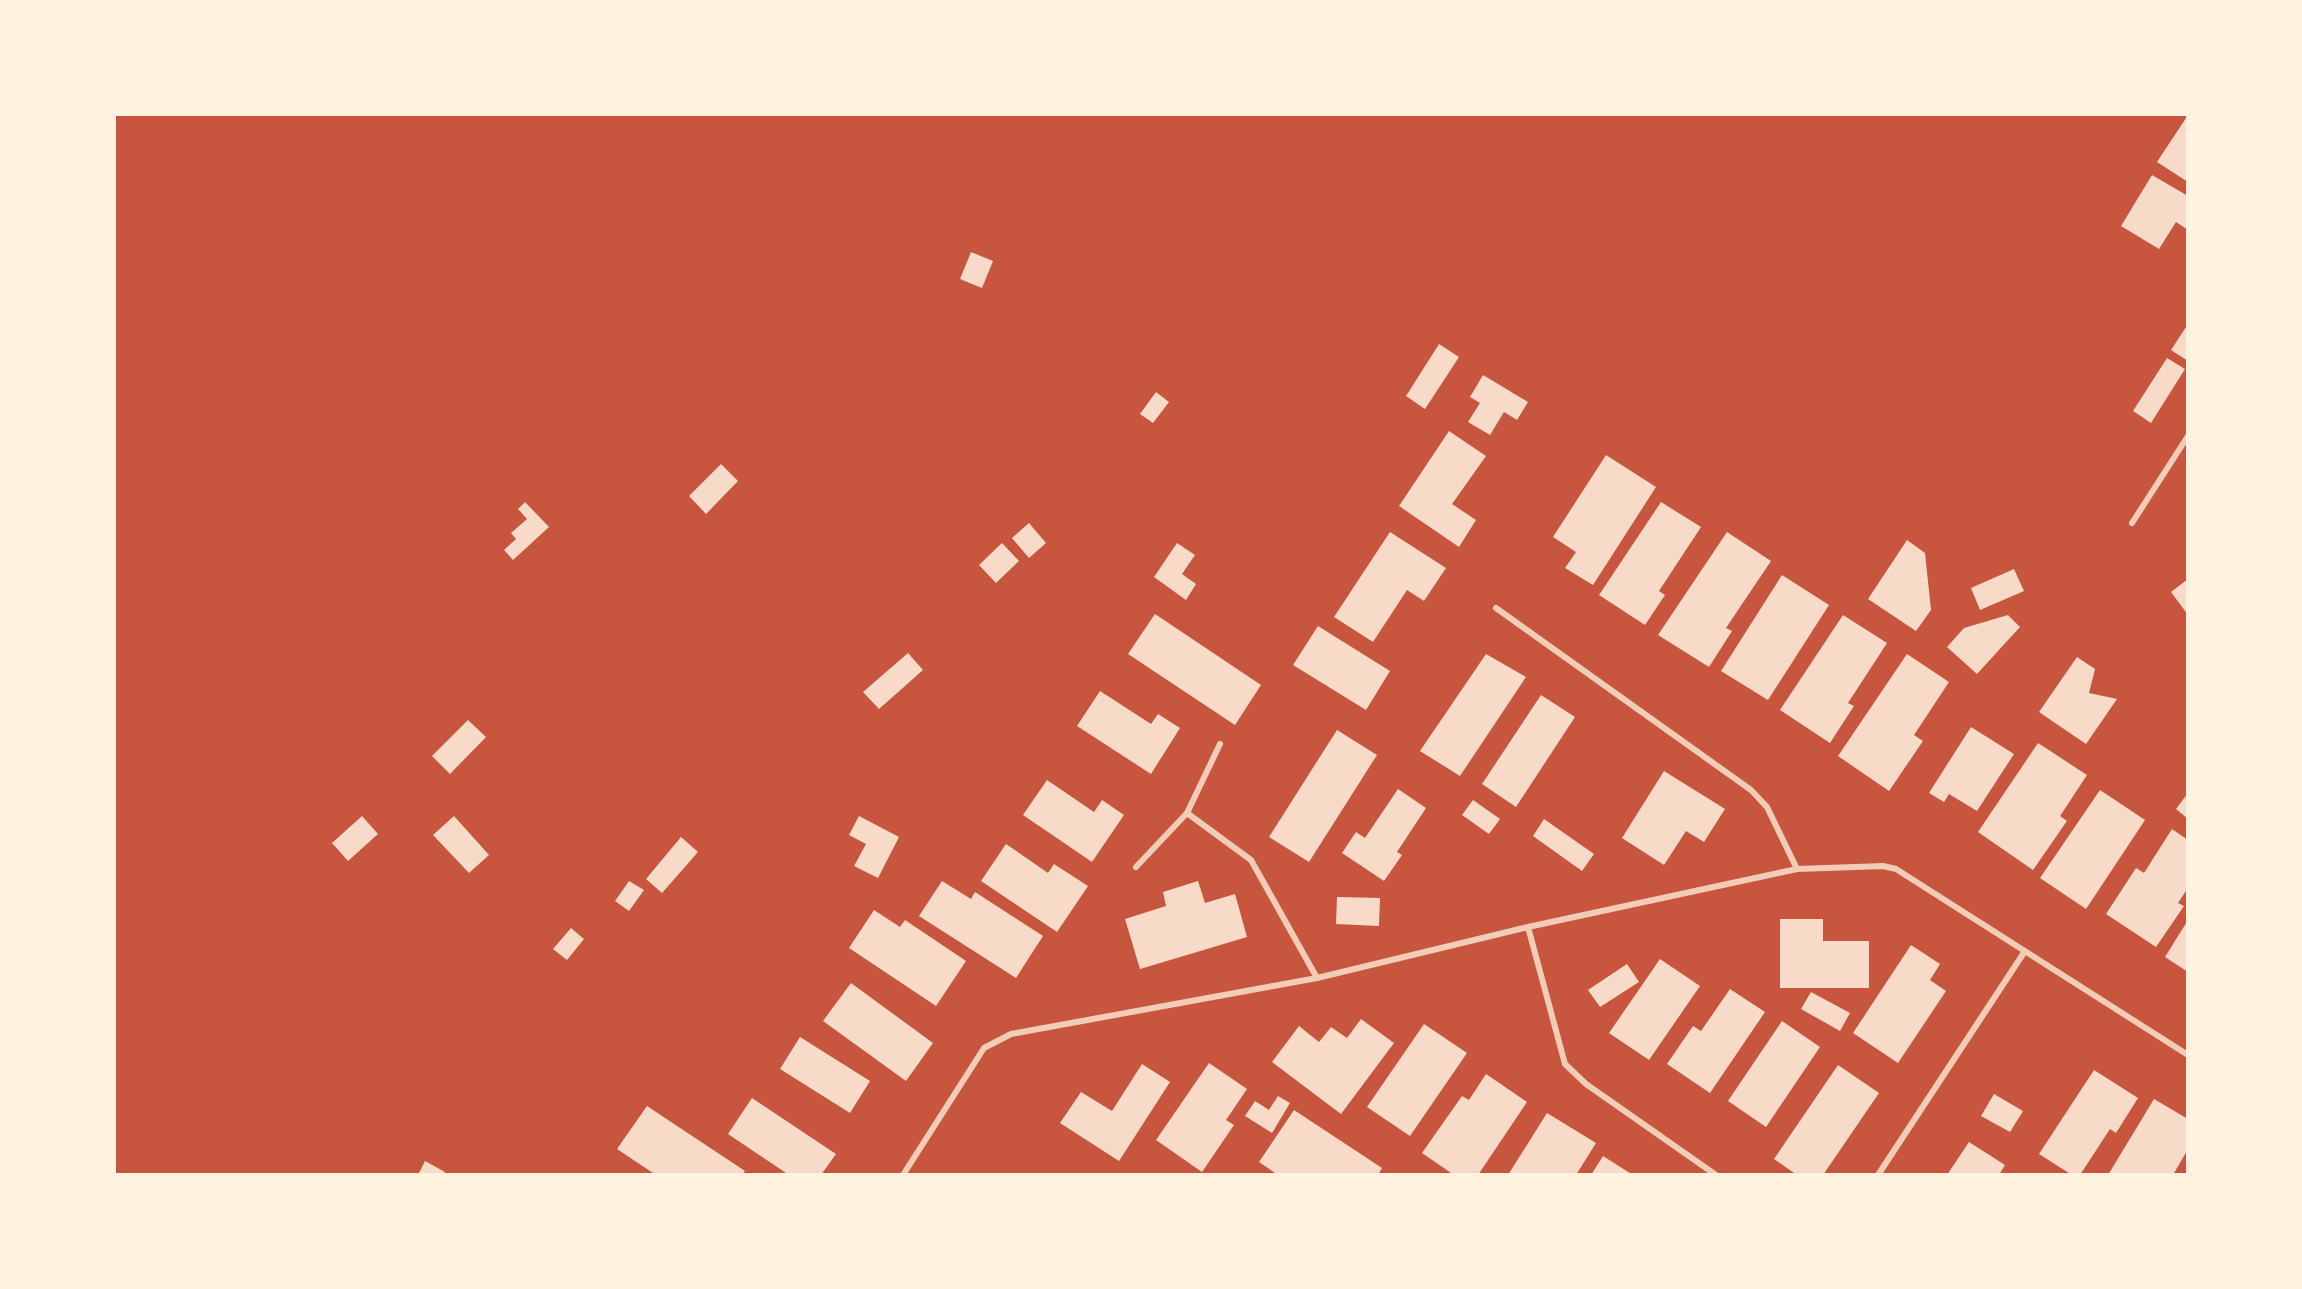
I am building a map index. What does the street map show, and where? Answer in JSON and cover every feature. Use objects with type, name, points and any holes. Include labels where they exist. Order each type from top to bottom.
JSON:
[{"type":"street","points":[[2132,523],[2188,436]]},
{"type":"street","points":[[1496,608],[1751,790],[1767,807],[1797,869]]},
{"type":"street","points":[[1136,867],[1187,813],[1220,744]]},
{"type":"street","points":[[1187,813],[1251,861],[1317,978]]},
{"type":"street","points":[[903,1175],[984,1048],[1011,1034],[1317,978],[1528,927],[1797,869],[1883,866],[1896,869],[2188,1055]]},
{"type":"street","points":[[1528,927],[1565,1065],[1586,1084],[1716,1175]]},
{"type":"street","points":[[1878,1175],[2025,951]]},
{"type":"building","points":[[2188,115],[2188,182],[2157,162]]},
{"type":"building","points":[[2152,175],[2188,196],[2188,230],[2176,222],[2159,249],[2121,226]]},
{"type":"building","points":[[971,252],[993,261],[982,288],[960,279]]},
{"type":"building","points":[[2188,324],[2188,361],[2171,350]]},
{"type":"building","points":[[1439,344],[1459,357],[1425,409],[1406,396]]},
{"type":"building","points":[[2167,358],[2185,369],[2151,423],[2133,411]]},
{"type":"building","points":[[1483,375],[1528,402],[1517,420],[1504,412],[1490,435],[1468,422],[1480,403],[1470,397]]},
{"type":"building","points":[[1156,392],[1169,402],[1153,423],[1140,414]]},
{"type":"building","points":[[1449,431],[1486,456],[1452,504],[1476,520],[1459,547],[1399,506]]},
{"type":"building","points":[[1606,455],[1656,487],[1593,585],[1565,568],[1576,552],[1553,537]]},
{"type":"building","points":[[721,464],[738,481],[706,514],[689,496]]},
{"type":"building","points":[[525,502],[549,527],[513,560],[504,550],[516,539],[511,533],[527,519],[518,509]]},
{"type":"building","points":[[1661,502],[1701,527],[1659,591],[1665,595],[1645,625],[1599,595]]},
{"type":"building","points":[[1029,523],[1046,543],[1029,558],[1012,538]]},
{"type":"building","points":[[1390,532],[1446,568],[1424,601],[1407,590],[1373,642],[1334,617]]},
{"type":"building","points":[[1727,532],[1771,561],[1726,628],[1732,631],[1709,667],[1658,635]]},
{"type":"building","points":[[1907,540],[1925,553],[1931,610],[1916,631],[1868,599]]},
{"type":"building","points":[[1002,543],[1019,561],[996,583],[979,565]]},
{"type":"building","points":[[1177,543],[1195,555],[1182,574],[1196,584],[1186,600],[1154,577]]},
{"type":"building","points":[[2014,569],[2024,591],[1980,610],[1971,588]]},
{"type":"building","points":[[1782,575],[1829,605],[1768,700],[1721,671]]},
{"type":"building","points":[[2188,579],[2188,615],[2171,592]]},
{"type":"building","points":[[1155,614],[1261,685],[1235,725],[1128,654]]},
{"type":"building","points":[[1843,615],[1887,643],[1848,703],[1854,706],[1830,743],[1780,710]]},
{"type":"building","points":[[2008,615],[2020,627],[1977,674],[1947,647],[1964,628]]},
{"type":"building","points":[[1318,626],[1390,671],[1366,710],[1293,665]]},
{"type":"building","points":[[908,653],[923,670],[879,709],[863,692]]},
{"type":"building","points":[[1486,654],[1526,677],[1460,776],[1420,751]]},
{"type":"building","points":[[1907,654],[1949,682],[1914,735],[1923,741],[1889,791],[1838,756]]},
{"type":"building","points":[[2077,657],[2095,669],[2089,693],[2117,699],[2086,744],[2039,712]]},
{"type":"building","points":[[1100,691],[1151,724],[1158,714],[1180,728],[1151,774],[1077,726]]},
{"type":"building","points":[[1541,695],[1575,717],[1516,807],[1482,784]]},
{"type":"building","points":[[468,720],[486,737],[450,774],[432,756]]},
{"type":"building","points":[[1971,727],[2014,754],[1977,811],[1949,794],[1944,802],[1929,793]]},
{"type":"building","points":[[1337,730],[1377,755],[1309,862],[1269,837]]},
{"type":"building","points":[[2038,743],[2087,775],[2060,816],[2067,821],[2033,870],[1978,832]]},
{"type":"building","points":[[1664,771],[1725,809],[1704,842],[1686,831],[1664,865],[1622,838]]},
{"type":"building","points":[[1047,780],[1094,812],[1102,800],[1124,815],[1092,862],[1023,815]]},
{"type":"building","points":[[1398,789],[1426,808],[1397,852],[1402,855],[1384,881],[1342,853],[1356,832],[1365,838]]},
{"type":"building","points":[[2100,790],[2145,820],[2086,909],[2040,878]]},
{"type":"building","points":[[2188,793],[2188,819],[2176,809]]},
{"type":"building","points":[[1473,800],[1500,819],[1489,834],[1462,815]]},
{"type":"building","points":[[362,816],[378,834],[348,861],[332,843]]},
{"type":"building","points":[[454,816],[489,855],[469,873],[433,835]]},
{"type":"building","points":[[859,816],[899,837],[878,878],[854,866],[866,844],[849,835]]},
{"type":"building","points":[[1544,819],[1594,854],[1582,871],[1533,836]]},
{"type":"building","points":[[2172,829],[2188,840],[2188,888],[2178,903],[2184,906],[2156,947],[2106,914],[2136,868],[2144,873]]},
{"type":"building","points":[[681,837],[698,852],[662,893],[646,879]]},
{"type":"building","points":[[1006,844],[1048,873],[1054,864],[1088,886],[1057,932],[981,881]]},
{"type":"building","points":[[629,881],[644,890],[629,911],[615,901]]},
{"type":"building","points":[[942,881],[971,899],[975,892],[1043,936],[1016,978],[919,916]]},
{"type":"building","points":[[1198,881],[1205,903],[1235,894],[1247,937],[1140,969],[1125,919],[1166,906],[1163,892]]},
{"type":"building","points":[[1337,897],[1380,898],[1379,926],[1336,924]]},
{"type":"building","points":[[874,910],[900,927],[905,920],[966,961],[936,1006],[849,948]]},
{"type":"building","points":[[1780,919],[1823,919],[1823,941],[1869,941],[1869,988],[1780,988]]},
{"type":"building","points":[[2188,920],[2188,972],[2165,957]]},
{"type":"building","points":[[571,928],[584,939],[567,960],[553,949]]},
{"type":"building","points":[[1911,945],[1940,964],[1930,980],[1946,991],[1898,1063],[1853,1033]]},
{"type":"building","points":[[1660,959],[1700,986],[1649,1060],[1609,1033]]},
{"type":"building","points":[[1627,964],[1639,982],[1600,1007],[1588,990]]},
{"type":"building","points":[[851,983],[933,1043],[906,1081],[823,1021]]},
{"type":"building","points":[[1730,989],[1765,1012],[1710,1093],[1667,1064],[1693,1026],[1701,1031]]},
{"type":"building","points":[[1811,992],[1850,1013],[1840,1031],[1801,1009]]},
{"type":"building","points":[[1361,1019],[1394,1043],[1341,1114],[1272,1062],[1299,1026],[1319,1042],[1331,1027],[1347,1038]]},
{"type":"building","points":[[1782,1021],[1820,1047],[1766,1127],[1728,1101]]},
{"type":"building","points":[[1424,1024],[1467,1053],[1410,1136],[1367,1107]]},
{"type":"building","points":[[800,1037],[870,1081],[850,1113],[780,1069]]},
{"type":"building","points":[[1209,1063],[1247,1089],[1226,1120],[1234,1125],[1202,1172],[1156,1140]]},
{"type":"building","points":[[1142,1064],[1170,1082],[1119,1161],[1060,1123],[1081,1092],[1112,1111]]},
{"type":"building","points":[[1838,1065],[1879,1093],[1823,1175],[1797,1175],[1774,1159]]},
{"type":"building","points":[[2094,1070],[2138,1098],[2116,1133],[2110,1129],[2080,1175],[2072,1175],[2039,1154]]},
{"type":"building","points":[[1486,1074],[1527,1102],[1478,1175],[1454,1175],[1422,1153],[1462,1096],[1469,1100]]},
{"type":"building","points":[[1994,1094],[2023,1111],[2010,1132],[1981,1116]]},
{"type":"building","points":[[1278,1096],[1290,1103],[1272,1133],[1245,1116],[1255,1101],[1269,1110]]},
{"type":"building","points":[[752,1098],[836,1154],[821,1175],[789,1175],[728,1134]]},
{"type":"building","points":[[2154,1099],[2188,1119],[2188,1149],[2173,1175],[2108,1175]]},
{"type":"building","points":[[647,1106],[745,1171],[742,1175],[656,1175],[617,1149]]},
{"type":"building","points":[[1294,1110],[1382,1168],[1378,1175],[1278,1175],[1259,1162]]},
{"type":"building","points":[[1547,1113],[1596,1143],[1576,1175],[1508,1175]]},
{"type":"building","points":[[1969,1142],[2005,1165],[1999,1175],[1947,1175]]},
{"type":"building","points":[[1603,1156],[1633,1175],[1591,1175]]},
{"type":"building","points":[[425,1161],[445,1172],[443,1175],[418,1175]]}]
